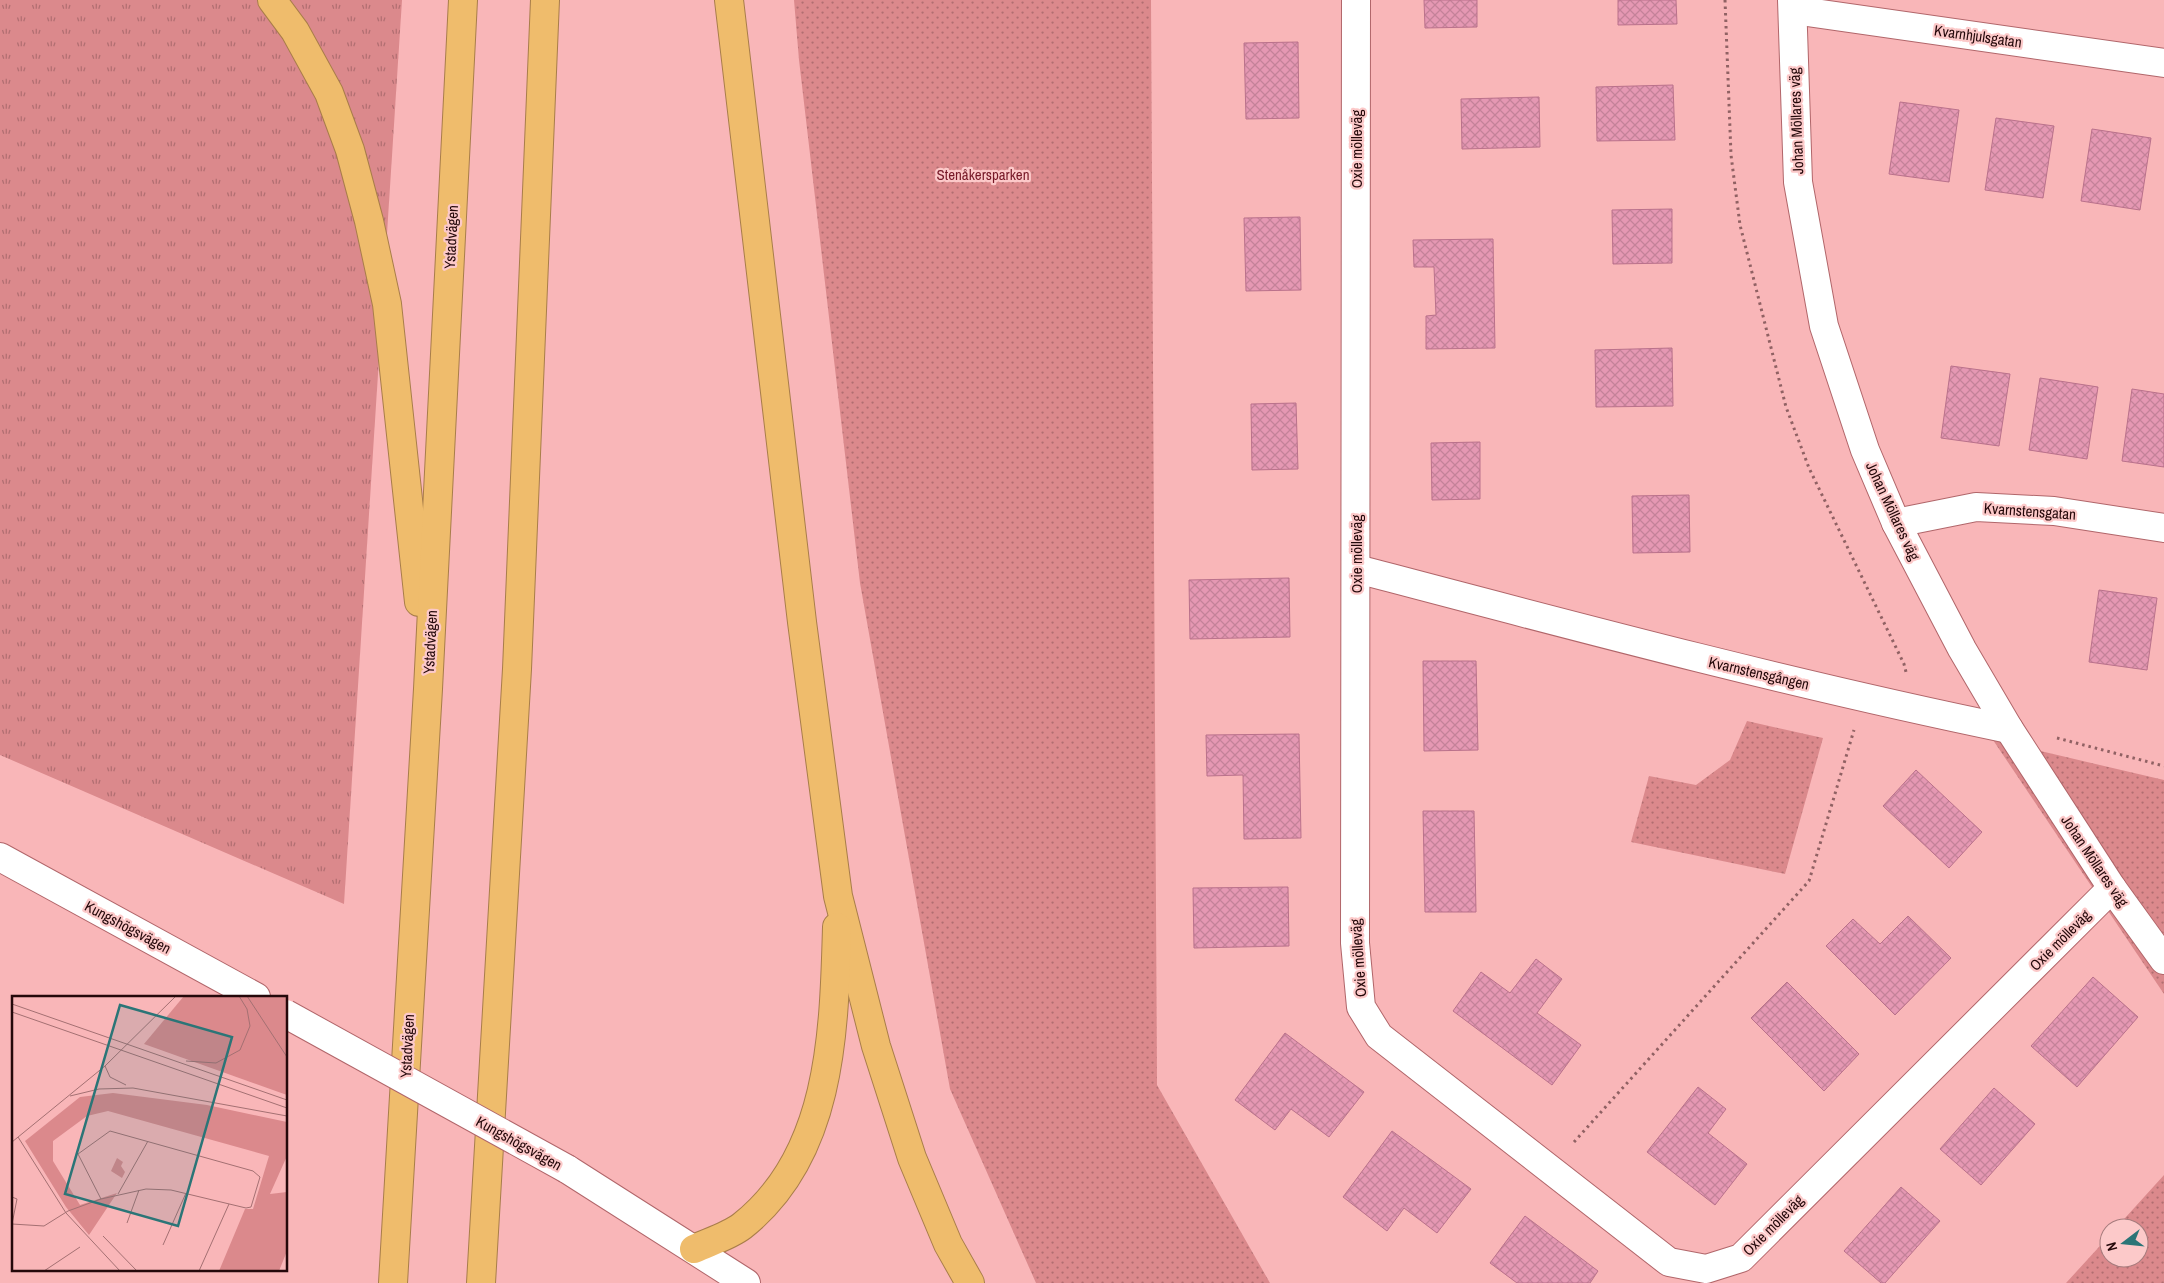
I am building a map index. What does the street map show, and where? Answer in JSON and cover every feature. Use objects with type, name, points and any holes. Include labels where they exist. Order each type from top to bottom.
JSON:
[{"type":"highway","points":[[272,0],[295,31],[329,93],[350,150],[388,304],[428,689]]},
{"type":"highway","name":"Ystadvägen","points":[[393,1283],[428,689],[463,0]]},
{"type":"highway","points":[[481,1283],[517,669],[546,0]]},
{"type":"highway","points":[[729,0],[732,41],[801,612],[838,896],[876,1046],[912,1158],[948,1244],[970,1283]]},
{"type":"highway","points":[[694,1249],[740,1228],[767,1204],[794,1169],[814,1122],[828,1065],[833,1019],[838,896]]},
{"type":"street","name":"Oxie mölleväg","points":[[1356,0],[1357,569],[1355,944],[1361,1007],[1379,1036],[1669,1262],[1706,1268],[1741,1258],[2112,888]]},
{"type":"street","name":"Kvarnhjulsgatan","points":[[1793,5],[2164,62]]},
{"type":"street","name":"Johan Möllares väg","points":[[1793,5],[1798,182],[1824,326],[1865,450],[1896,523],[1962,649],[2010,729],[2112,888],[2164,960]]},
{"type":"street","name":"Kvarnstensgatan","points":[[1896,523],[1976,507],[2054,511],[2164,528]]},
{"type":"street","name":"Kvarnstensgången","points":[[1357,569],[1685,656],[1864,698],[2010,729]]},
{"type":"street","name":"Kungshögsvägen","points":[[0,857],[254,996]]},
{"type":"street","name":"Kungshögsvägen","points":[[288,1015],[567,1169],[746,1283]]},
{"type":"path","points":[[1725,0],[1731,154],[1740,225],[1786,407],[1809,468],[1904,664],[1913,709]]},
{"type":"path","points":[[1550,1169],[1809,881],[1864,698]]},
{"type":"path","points":[[2010,729],[2071,741],[2164,766]]},
{"type":"green space","points":[[0,0],[402,0],[344,904],[0,755]]},
{"type":"green space","name":"Stenåkersparken","points":[[794,0],[1151,0],[1157,1085],[1270,1283],[1036,1283],[950,1089],[860,583],[799,60]]},
{"type":"green space","points":[[1747,721],[1823,738],[1785,874],[1631,842],[1649,776],[1696,785],[1730,760]]},
{"type":"green space","points":[[1993,740],[2164,780],[2164,994]]},
{"type":"green space","points":[[2164,1175],[2164,1283],[2066,1283],[2099,1247],[2099,1268],[2149,1268],[2149,1218],[2125,1218]]},
{"type":"building","points":[[1424,0],[1477,0],[1477,27],[1425,28]]},
{"type":"building","points":[[1618,0],[1676,0],[1677,24],[1618,25]]},
{"type":"building","points":[[1298,42],[1299,118],[1246,119],[1244,43]]},
{"type":"building","points":[[1673,85],[1675,140],[1597,141],[1596,87]]},
{"type":"building","points":[[1539,97],[1540,147],[1462,149],[1461,99]]},
{"type":"building","points":[[1900,102],[1959,110],[1949,182],[1889,174]]},
{"type":"building","points":[[1996,118],[2054,126],[2043,198],[1985,190]]},
{"type":"building","points":[[2092,129],[2151,138],[2140,210],[2081,201]]},
{"type":"building","points":[[1672,209],[1672,263],[1613,264],[1612,210]]},
{"type":"building","points":[[1300,217],[1301,290],[1246,291],[1244,218]]},
{"type":"building","points":[[1493,239],[1495,348],[1426,349],[1426,316],[1436,315],[1434,267],[1414,267],[1413,240]]},
{"type":"building","points":[[1672,348],[1673,406],[1596,407],[1595,350]]},
{"type":"building","points":[[1951,366],[2010,374],[1999,446],[1941,438]]},
{"type":"building","points":[[2040,378],[2098,387],[2087,459],[2029,450]]},
{"type":"building","points":[[2132,389],[2164,394],[2164,467],[2122,461]]},
{"type":"building","points":[[1296,403],[1298,469],[1252,470],[1251,404]]},
{"type":"building","points":[[1480,442],[1480,499],[1432,500],[1431,443]]},
{"type":"building","points":[[1689,495],[1690,552],[1633,553],[1632,496]]},
{"type":"building","points":[[1289,578],[1290,637],[1190,639],[1189,580]]},
{"type":"building","points":[[2099,590],[2157,598],[2147,670],[2089,662]]},
{"type":"building","points":[[1423,661],[1476,661],[1478,750],[1424,751]]},
{"type":"building","points":[[1299,734],[1301,838],[1244,839],[1243,775],[1207,776],[1206,735]]},
{"type":"building","points":[[1916,770],[1982,832],[1949,868],[1883,806]]},
{"type":"building","points":[[1423,811],[1474,811],[1476,912],[1425,912]]},
{"type":"building","points":[[1288,887],[1289,946],[1194,948],[1193,888]]},
{"type":"building","points":[[1908,916],[1951,958],[1895,1015],[1826,946],[1853,919],[1880,944]]},
{"type":"building","points":[[1536,959],[1562,979],[1537,1013],[1581,1045],[1552,1085],[1453,1011],[1481,972],[1510,993]]},
{"type":"building","points":[[2093,977],[2138,1017],[2077,1087],[2031,1046]]},
{"type":"building","points":[[1787,982],[1859,1054],[1824,1091],[1751,1018]]},
{"type":"building","points":[[1285,1033],[1364,1092],[1329,1137],[1291,1109],[1275,1130],[1235,1100]]},
{"type":"building","points":[[1698,1087],[1726,1109],[1708,1133],[1747,1164],[1715,1205],[1647,1152]]},
{"type":"building","points":[[1994,1088],[2035,1124],[1981,1185],[1940,1149]]},
{"type":"building","points":[[1392,1131],[1471,1189],[1437,1233],[1404,1208],[1387,1231],[1343,1197]]},
{"type":"building","points":[[1901,1187],[1940,1221],[1885,1283],[1881,1283],[1844,1251]]},
{"type":"building","points":[[1525,1216],[1598,1271],[1590,1283],[1517,1283],[1490,1263]]}]
